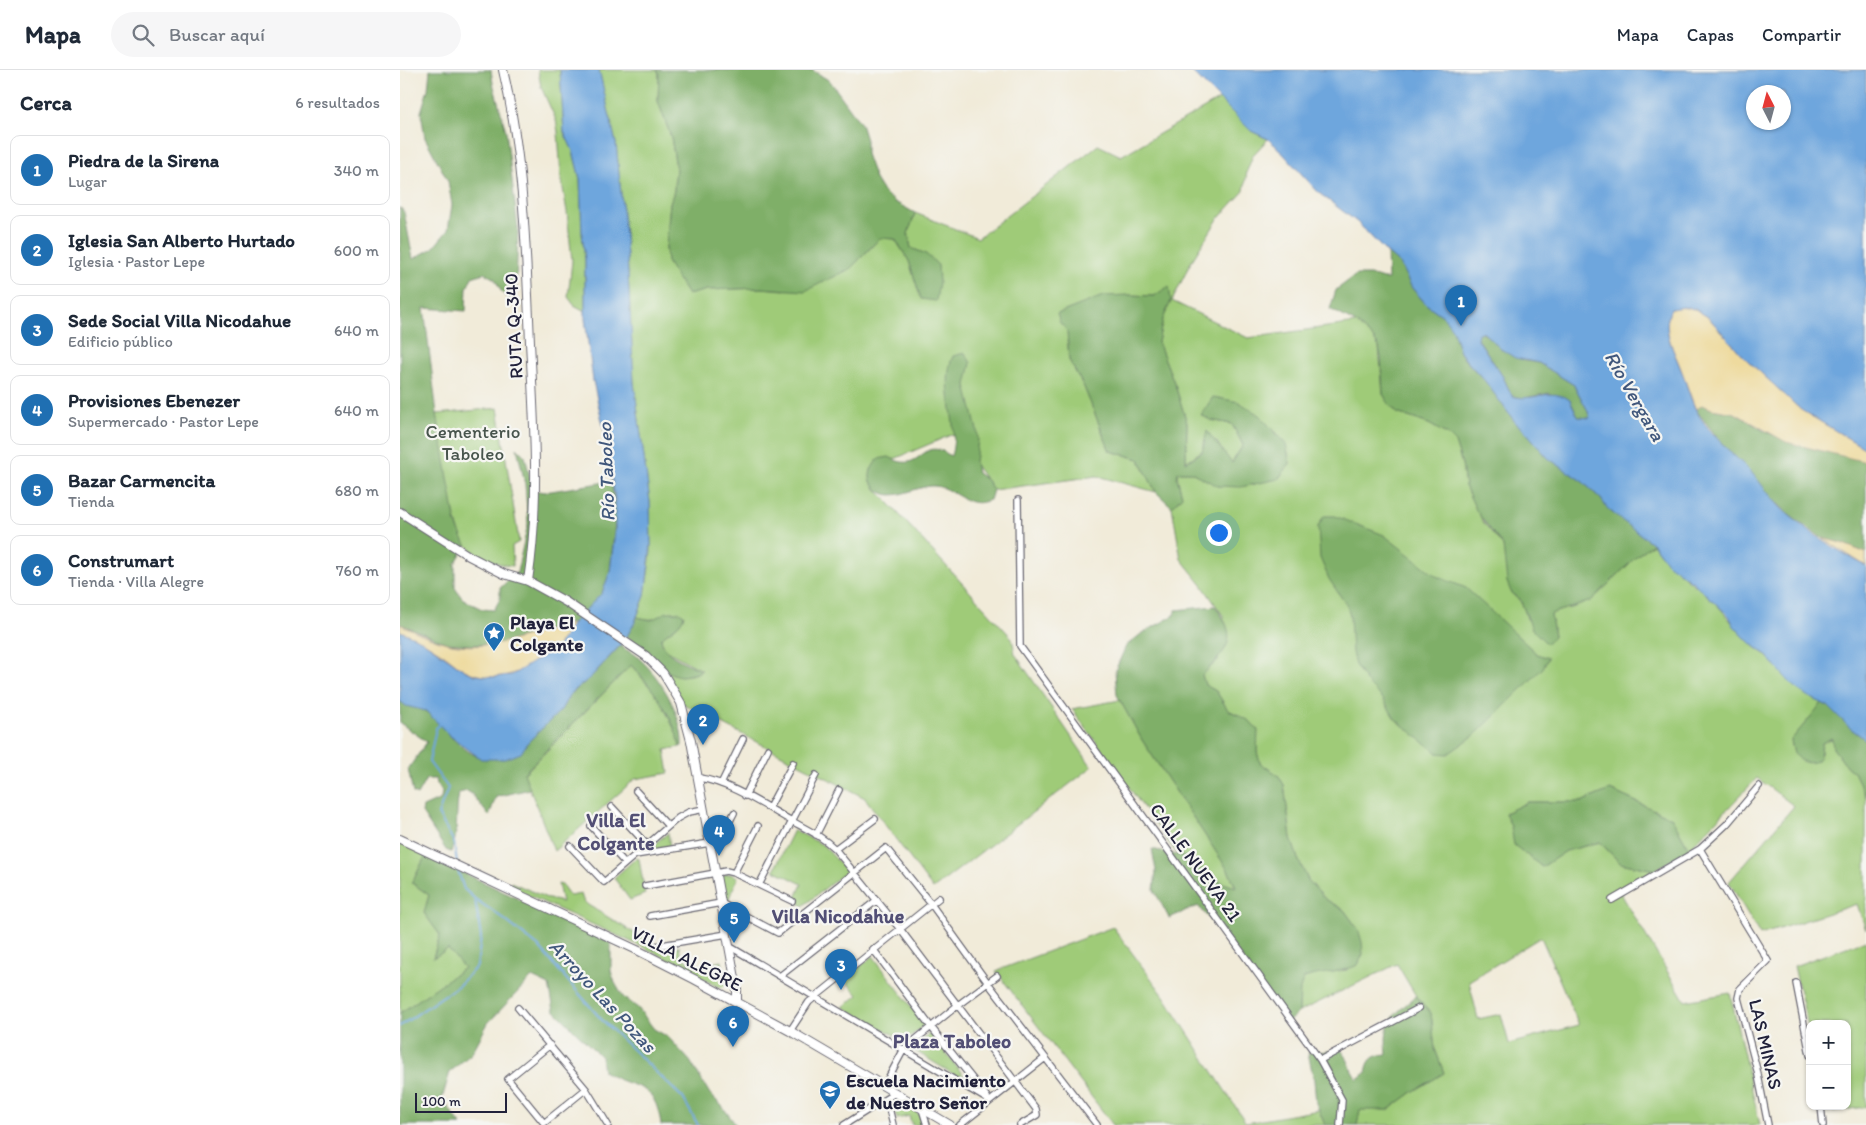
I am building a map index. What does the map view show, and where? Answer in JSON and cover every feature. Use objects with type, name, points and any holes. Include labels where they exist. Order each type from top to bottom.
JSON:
[{"type":"street","name":"RUTA Q-340","points":[[503,70],[512,108],[526,250],[535,449],[535,512],[528,581]]},
{"type":"street","name":"CALLE NUEVA 21","points":[[1018,500],[1020,646],[1320,1060],[1342,1100],[1340,1125]]},
{"type":"street","points":[[400,512],[475,559],[504,574],[528,581],[566,602],[656,664],[681,703],[699,778],[727,934],[737,1002]]},
{"type":"street","points":[[720,784],[743,739]]},
{"type":"street","points":[[745,796],[768,750]]},
{"type":"street","points":[[769,808],[793,763]]},
{"type":"street","points":[[759,885],[816,775]]},
{"type":"street","points":[[699,778],[720,784],[769,808],[816,835],[835,849],[900,929],[1037,1112],[1034,1118],[1020,1125]]},
{"type":"street","points":[[1612,900],[1700,849],[1727,824],[1759,786]]},
{"type":"street","points":[[816,835],[839,790]]},
{"type":"street","points":[[636,791],[668,826]]},
{"type":"street","points":[[612,807],[646,845]]},
{"type":"street","points":[[570,846],[604,882],[683,815],[704,809]]},
{"type":"street","points":[[634,855],[641,856],[710,844],[720,840],[734,813]]},
{"type":"street","points":[[835,849],[875,819]]},
{"type":"street","points":[[591,826],[625,863]]},
{"type":"street","points":[[734,873],[758,826]]},
{"type":"street","name":"VILLA ALEGRE","points":[[400,839],[637,950],[790,1031],[950,1125]]},
{"type":"street","points":[[650,916],[721,903],[778,933],[886,848],[931,904],[988,983],[1097,1125]]},
{"type":"street","name":"LAS MINAS","points":[[1700,849],[1768,961],[1740,990],[1738,998],[1757,1070],[1768,1125]]},
{"type":"street","points":[[644,886],[721,871],[734,873],[792,901]]},
{"type":"street","points":[[790,1031],[802,1010],[816,997],[873,949],[939,898]]},
{"type":"street","points":[[780,976],[877,900]]},
{"type":"street","points":[[656,946],[727,934]]},
{"type":"street","points":[[729,946],[990,1101]]},
{"type":"street","points":[[873,949],[931,1027],[990,1101]]},
{"type":"street","points":[[884,1086],[904,1049],[997,976]]},
{"type":"street","points":[[1796,983],[1806,1034]]},
{"type":"street","points":[[518,1008],[586,1088],[608,1125]]},
{"type":"street","points":[[1320,1060],[1419,1008]]},
{"type":"street","points":[[550,1045],[508,1079],[544,1122],[586,1088]]},
{"type":"street","points":[[960,1125],[1045,1058]]},
{"type":"street","points":[[844,1125],[895,1094]]},
{"type":"street","points":[[887,1100],[893,1125]]},
{"type":"street","points":[[922,1109],[926,1125]]},
{"type":"street","points":[[1821,1110],[1823,1125]]},
{"type":"street","points":[[858,1116],[860,1125]]},
{"type":"green space","points":[[430,70],[491,70],[506,131],[518,229],[516,289],[510,300],[501,291],[495,279],[484,273],[472,277],[467,288],[466,311],[424,308],[437,414],[456,524],[466,545],[455,564],[455,588],[462,598],[482,609],[494,610],[500,599],[500,588],[517,572],[528,524],[525,484],[517,448],[525,456],[533,490],[545,492],[612,481],[615,523],[610,572],[602,593],[573,623],[502,643],[471,645],[447,643],[400,624],[400,207],[404,212],[413,259],[433,248],[448,230],[452,205],[448,181],[425,138],[421,112],[428,89]]},
{"type":"green space","points":[[538,70],[560,70],[564,132],[573,151],[580,179],[585,260],[585,311],[574,305],[568,297],[572,261],[561,176],[558,132],[556,120],[541,87]]},
{"type":"green space","points":[[599,70],[656,70],[659,73],[658,101],[671,137],[676,167],[674,191],[670,203],[666,248],[667,261],[688,295],[707,290],[761,288],[784,290],[850,269],[880,238],[895,239],[909,261],[921,299],[926,254],[911,248],[908,234],[915,213],[978,238],[1098,145],[1121,156],[1220,99],[1251,131],[1268,139],[1253,155],[1247,171],[1244,191],[1218,219],[1191,262],[1172,301],[1248,338],[1356,323],[1373,338],[1379,347],[1383,394],[1389,404],[1397,413],[1429,424],[1448,435],[1455,442],[1462,464],[1465,486],[1483,522],[1503,546],[1511,592],[1522,604],[1527,619],[1554,636],[1551,614],[1561,609],[1572,608],[1592,600],[1639,554],[1653,544],[1674,568],[1714,602],[1746,639],[1766,656],[1794,686],[1822,703],[1791,741],[1794,754],[1821,754],[1822,743],[1833,738],[1833,748],[1847,767],[1854,772],[1866,797],[1866,930],[1857,904],[1760,935],[1729,882],[1794,806],[1757,778],[1689,849],[1672,818],[1610,790],[1581,802],[1528,802],[1505,813],[1511,826],[1515,845],[1542,867],[1566,851],[1600,842],[1620,863],[1655,870],[1620,892],[1685,1001],[1730,993],[1760,1125],[1357,1125],[1360,1109],[1388,1110],[1414,1091],[1444,1073],[1435,1049],[1431,1013],[1416,996],[1397,964],[1299,1012],[1299,989],[1304,978],[1314,974],[1347,970],[1358,929],[1344,910],[1325,899],[1308,880],[1291,838],[1284,785],[1278,775],[1260,763],[1257,752],[1257,729],[1239,715],[1228,710],[1216,691],[1205,685],[1202,675],[1218,660],[1224,617],[1181,559],[1172,507],[1182,496],[1177,477],[1178,472],[1191,472],[1218,486],[1278,479],[1290,463],[1286,444],[1275,431],[1210,420],[1232,424],[1243,445],[1231,464],[1216,441],[1186,462],[1187,423],[1175,385],[1158,342],[1163,319],[1171,301],[1154,296],[1129,295],[1067,310],[1060,323],[1067,330],[1069,360],[1084,387],[1110,451],[1139,459],[1156,492],[1097,476],[993,490],[953,434],[871,469],[870,480],[876,489],[1012,638],[1015,654],[1092,767],[933,889],[865,798],[682,703],[666,670],[684,675],[698,673],[702,670],[665,650],[661,639],[680,623],[684,615],[672,612],[653,619],[637,617],[645,596],[651,552],[650,502],[634,383],[627,255],[616,143]],"holes":[[[1541,937],[1579,1025],[1509,1044],[1501,1014],[1478,1019],[1469,981]]]},
{"type":"green space","points":[[656,70],[812,70],[830,81],[861,124],[866,140],[866,154],[875,179],[883,192],[895,202],[915,213],[908,234],[911,248],[926,254],[938,265],[939,282],[936,301],[921,299],[909,261],[895,239],[880,238],[850,269],[805,291],[761,288],[707,290],[688,295],[667,262],[666,248],[670,203],[674,191],[676,167],[671,137],[658,101],[659,73]]},
{"type":"green space","points":[[1387,253],[1400,264],[1412,288],[1426,304],[1448,322],[1464,359],[1485,381],[1515,422],[1548,458],[1583,482],[1601,499],[1607,508],[1653,544],[1639,554],[1592,600],[1551,614],[1554,636],[1547,644],[1532,629],[1520,599],[1511,592],[1507,582],[1503,546],[1477,512],[1465,486],[1462,464],[1455,442],[1448,435],[1429,424],[1397,413],[1383,394],[1379,347],[1373,338],[1356,323],[1330,309],[1336,290],[1356,275],[1370,275],[1388,279]]},
{"type":"green space","points":[[1169,286],[1171,301],[1163,319],[1158,342],[1175,385],[1187,423],[1186,462],[1202,452],[1207,431],[1232,463],[1243,445],[1232,424],[1210,420],[1201,415],[1213,397],[1239,402],[1259,415],[1286,444],[1290,464],[1278,479],[1241,487],[1218,486],[1191,472],[1178,472],[1177,477],[1182,496],[1172,507],[1156,492],[1139,459],[1110,451],[1084,387],[1069,360],[1067,330],[1060,323],[1057,314],[1103,296],[1154,296]]},
{"type":"green space","points":[[1481,332],[1525,361],[1539,363],[1574,385],[1590,418],[1577,417],[1576,413],[1549,393],[1524,398],[1512,396],[1503,377],[1477,337],[1478,333]]},
{"type":"green space","points":[[965,353],[971,363],[966,385],[977,430],[978,440],[975,462],[977,473],[987,480],[993,490],[990,500],[976,503],[940,487],[932,486],[895,495],[879,491],[872,483],[870,477],[872,468],[878,459],[889,457],[899,461],[913,461],[933,449],[951,456],[954,431],[948,381],[949,368],[953,356]]},
{"type":"green space","points":[[1701,405],[1735,413],[1764,431],[1797,445],[1866,462],[1866,553],[1822,538],[1793,518],[1772,498],[1752,473],[1724,446],[1696,410]]},
{"type":"green space","name":"Cementerio Taboleo","points":[[498,408],[519,542],[512,546],[513,566],[501,564],[483,557],[467,546],[462,537],[452,504],[437,414]]},
{"type":"green space","points":[[1324,516],[1335,516],[1384,535],[1436,576],[1466,588],[1537,654],[1548,658],[1543,668],[1475,735],[1448,754],[1437,753],[1395,719],[1383,699],[1368,684],[1355,665],[1352,652],[1350,616],[1347,606],[1329,579],[1320,558],[1318,526]]},
{"type":"green space","points":[[1215,606],[1227,627],[1228,643],[1219,658],[1202,675],[1205,685],[1216,691],[1228,710],[1250,721],[1258,730],[1257,752],[1260,763],[1278,775],[1284,785],[1291,838],[1308,880],[1325,899],[1344,910],[1358,929],[1362,942],[1363,954],[1358,965],[1345,970],[1304,978],[1300,989],[1299,1012],[1289,1021],[1229,942],[1198,906],[1169,918],[1154,890],[1156,871],[1152,849],[1185,857],[1223,883],[1236,887],[1228,870],[1142,740],[1117,695],[1115,671],[1126,646],[1141,634],[1173,616],[1176,610]]},
{"type":"green space","points":[[667,612],[679,612],[684,615],[680,623],[661,639],[663,645],[676,658],[701,670],[697,673],[681,676],[667,671],[652,660],[627,636],[637,617],[651,620]]},
{"type":"green space","points":[[620,646],[641,660],[658,679],[670,700],[679,723],[682,746],[680,747],[677,735],[661,703],[631,665],[524,773],[530,789],[496,797],[489,816],[472,794],[467,791],[459,793],[453,845],[451,852],[446,850],[422,813],[423,807],[441,799],[442,792],[436,779],[426,779],[417,795],[413,793],[408,769],[427,742],[400,723],[400,701],[428,713],[468,751],[482,758],[498,758],[521,752],[528,742],[561,710],[570,695],[591,677]]},
{"type":"green space","points":[[631,665],[660,699],[677,735],[680,747],[665,750],[669,773],[635,779],[554,851],[524,774]]},
{"type":"green space","points":[[1120,700],[1142,740],[1228,870],[1236,888],[1223,883],[1185,857],[1178,855],[1072,709]]},
{"type":"green space","points":[[1822,703],[1828,706],[1850,728],[1866,740],[1866,797],[1854,772],[1847,767],[1833,748],[1832,738],[1822,743],[1820,756],[1812,763],[1801,761],[1794,753],[1791,740]]},
{"type":"green space","points":[[1610,790],[1672,818],[1689,849],[1655,870],[1620,863],[1600,842],[1566,851],[1542,867],[1514,845],[1511,826],[1505,813],[1528,802],[1581,802]]},
{"type":"green space","points":[[794,830],[823,845],[847,871],[803,906],[795,900],[802,884],[774,870]]},
{"type":"green space","points":[[668,833],[670,847],[644,852]]},
{"type":"green space","points":[[400,844],[426,855],[412,883],[429,895],[424,913],[440,935],[433,957],[448,949],[465,968],[400,1013]]},
{"type":"green space","points":[[426,855],[611,943],[611,971],[623,997],[638,1008],[654,1029],[668,1037],[690,1061],[710,1094],[736,1125],[661,1125],[654,1100],[648,1093],[603,1071],[601,1057],[554,1010],[549,985],[532,977],[488,1023],[472,1053],[450,1072],[442,1099],[461,1125],[400,1125],[400,1013],[464,968],[448,949],[433,958],[440,935],[424,913],[429,895],[412,883]]},
{"type":"green space","points":[[636,858],[639,859],[645,894],[630,900],[614,878]]},
{"type":"green space","points":[[726,874],[738,877],[728,901],[723,897],[720,880]]},
{"type":"green space","points":[[511,882],[549,899],[562,902],[558,884],[562,885],[570,896],[581,894],[583,900],[588,905],[644,939],[655,949],[679,946],[681,957],[697,966],[722,961],[726,984],[723,987],[718,987],[656,953],[536,899],[511,886]]},
{"type":"green space","points":[[1113,927],[1164,996],[1246,1123],[1319,1110],[1325,1125],[1113,1125],[996,971]]},
{"type":"green space","points":[[1866,940],[1866,1107],[1851,1109],[1851,1020],[1806,1020],[1794,966]]},
{"type":"green space","points":[[873,956],[925,1025],[905,1041],[843,1007],[858,995],[844,979]]},
{"type":"green space","points":[[1416,996],[1431,1013],[1435,1049],[1444,1073],[1414,1091],[1388,1110],[1360,1110],[1357,1125],[1325,1125],[1316,1103],[1314,1080],[1308,1053],[1341,1050],[1357,1079],[1366,1073],[1368,1064],[1372,1059],[1378,1055],[1387,1054],[1386,1034],[1391,1020]]},
{"type":"green space","points":[[930,1033],[971,1085],[912,1049]]},
{"type":"green space","points":[[893,1100],[921,1115],[924,1125],[912,1125],[909,1116],[897,1119]]},
{"type":"green space","points":[[1826,1110],[1843,1110],[1827,1112]]},
{"type":"sand","points":[[1676,307],[1695,309],[1708,317],[1745,358],[1801,410],[1866,449],[1866,462],[1786,442],[1735,413],[1712,409],[1702,405],[1696,410],[1668,332],[1668,317],[1671,309]]},
{"type":"sand","points":[[1822,538],[1866,553],[1866,566]]},
{"type":"sand","name":"Playa El Colgante","points":[[573,623],[558,646],[546,656],[524,669],[501,676],[489,677],[462,669],[430,646],[400,631],[400,624],[447,643],[478,646],[495,644]]},
{"type":"water","points":[[560,70],[599,70],[616,143],[627,255],[634,383],[650,502],[651,545],[645,596],[634,624],[624,641],[591,677],[570,694],[561,710],[528,742],[521,753],[505,759],[481,759],[449,735],[426,711],[406,706],[400,701],[400,631],[421,640],[464,670],[475,675],[494,677],[512,675],[557,647],[573,623],[602,593],[610,572],[615,530],[615,501],[608,447],[593,381],[585,319],[585,260],[580,179],[573,151],[564,132]]},
{"type":"water","name":"Río Vergara","points":[[1190,70],[1866,70],[1866,449],[1801,410],[1745,358],[1708,317],[1695,309],[1684,307],[1671,309],[1667,324],[1671,346],[1694,405],[1700,417],[1711,431],[1790,516],[1822,540],[1866,566],[1866,740],[1850,728],[1828,706],[1807,696],[1793,686],[1765,654],[1748,641],[1734,626],[1729,616],[1694,583],[1667,563],[1653,544],[1607,508],[1601,499],[1583,482],[1548,458],[1515,422],[1485,381],[1465,359],[1460,352],[1453,330],[1443,316],[1426,304],[1412,288],[1400,264],[1357,222],[1319,193],[1268,139],[1251,131]],"holes":[[[1478,333],[1484,333],[1501,349],[1515,358],[1539,363],[1574,385],[1590,418],[1578,417],[1570,400],[1555,394],[1527,398],[1512,396],[1503,377],[1477,338]]]},
{"type":"waterway","points":[[441,723],[436,728],[429,762],[448,788],[438,814],[454,842],[457,863]]},
{"type":"waterway","points":[[400,1026],[459,985],[477,966],[481,937],[475,899],[464,889],[457,868]]},
{"type":"waterway","name":"Arroyo Las Pozas","points":[[475,899],[538,946],[601,1019],[683,1098],[698,1125]]},
{"type":"place","name":"Piedra de la Sirena","points":[[1461,326]]},
{"type":"place","name":"Playa El Colgante","points":[[494,652]]},
{"type":"place","name":"Iglesia San Alberto Hurtado","points":[[703,745]]},
{"type":"place","name":"Provisiones Ebenezer","points":[[719,856]]},
{"type":"place","name":"Bazar Carmencita","points":[[734,943]]},
{"type":"place","name":"Sede Social Villa Nicodahue","points":[[841,990]]},
{"type":"place","name":"Construmart","points":[[733,1047]]},
{"type":"place","name":"Escuela Nacimiento de Nuestro Señor","points":[[830,1110]]},
{"type":"district","name":"Villa El Colgante","points":[[616,832]]},
{"type":"district","name":"Villa Nicodahue","points":[[838,916]]},
{"type":"district","name":"Plaza Taboleo","points":[[952,1041]]},
{"type":"water label","name":"Río Taboleo","points":[[606,472]]}]
